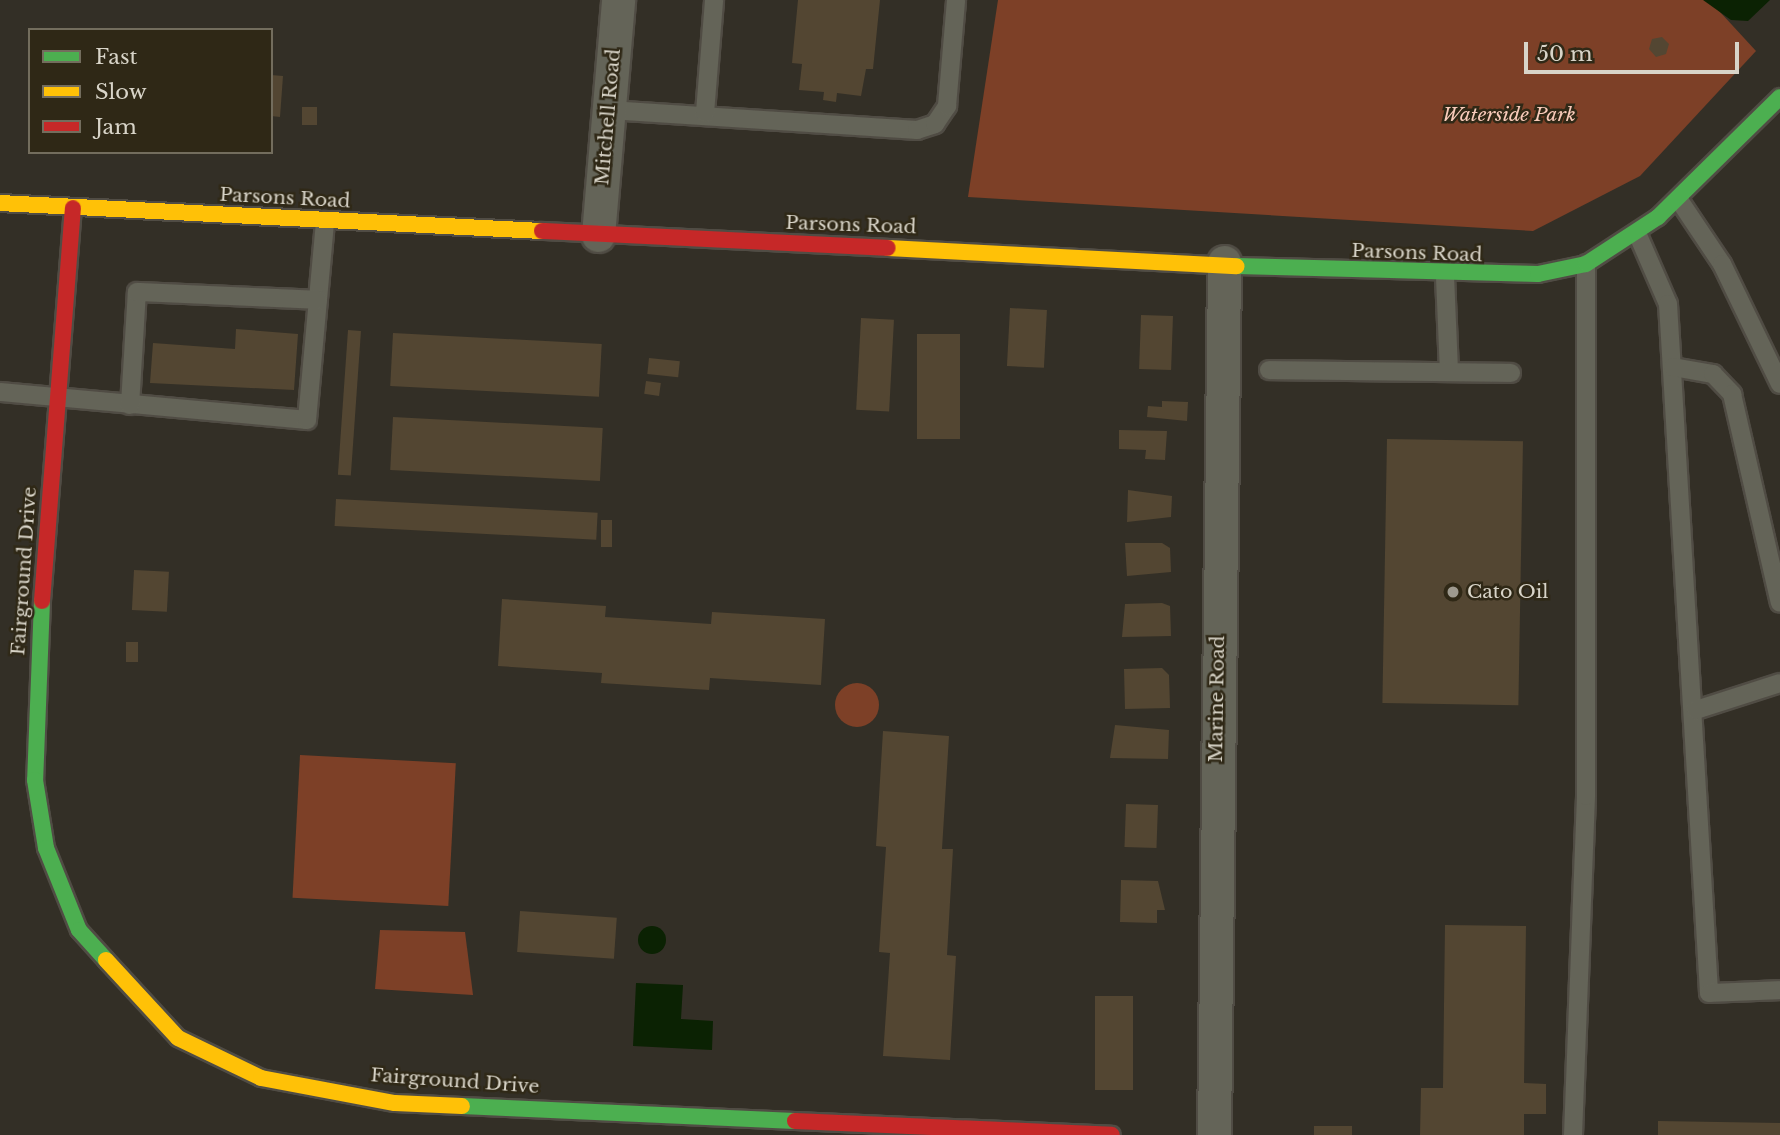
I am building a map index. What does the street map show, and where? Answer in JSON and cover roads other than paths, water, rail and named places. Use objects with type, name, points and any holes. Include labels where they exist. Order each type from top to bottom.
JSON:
[{"type":"street","name":"Mitchell Road","points":[[598,235],[618,0]]},
{"type":"street","name":"Parsons Road","points":[[0,203],[598,235],[1224,262],[1445,276],[1538,274],[1586,264],[1637,233],[1679,200],[1780,97]]},
{"type":"street","name":"Fairground Drive","points":[[73,208],[36,766],[46,848],[79,930],[178,1038],[261,1078],[395,1103],[1112,1135]]},
{"type":"street","name":"Marine Road","points":[[1213,1135],[1224,262]]},
{"type":"lane","points":[[705,113],[714,0]]},
{"type":"lane","points":[[609,110],[705,113],[917,130],[935,124],[947,106],[956,0]]},
{"type":"lane","points":[[1679,200],[1722,264],[1780,384]]},
{"type":"lane","points":[[0,392],[307,421],[326,221]]},
{"type":"lane","points":[[1637,233],[1668,304],[1696,709],[1709,993],[1780,990]]},
{"type":"lane","points":[[1573,1135],[1587,796],[1586,264]]},
{"type":"lane","points":[[1445,276],[1449,372]]},
{"type":"lane","points":[[130,405],[137,292],[318,300]]},
{"type":"lane","points":[[1673,367],[1713,374],[1732,394],[1780,603]]},
{"type":"lane","points":[[1269,370],[1511,373]]},
{"type":"lane","points":[[1696,709],[1780,683]]},
{"type":"place","name":"Cato Oil","points":[[1453,592]]},
{"type":"park label","name":"Waterside Park","points":[[1509,115]]}]
